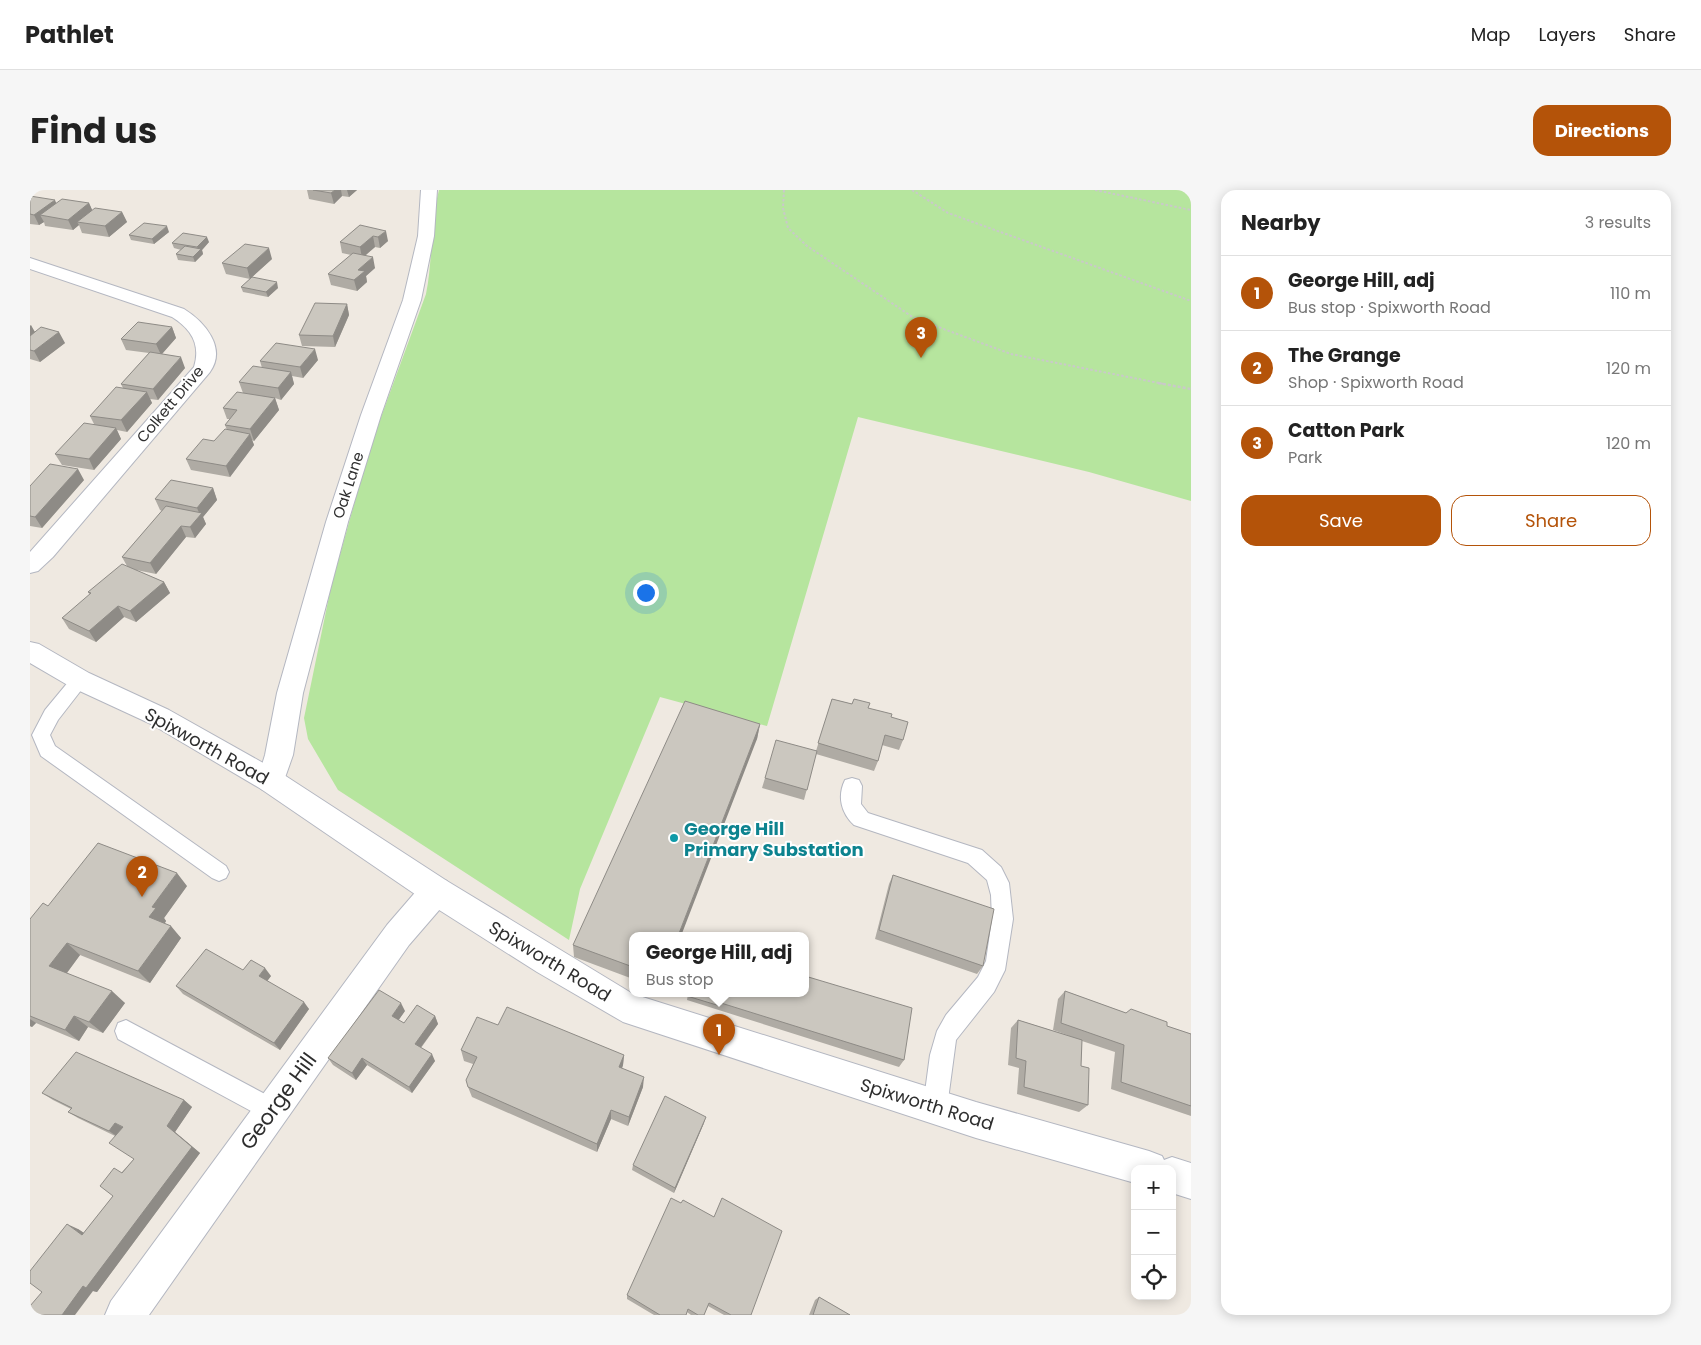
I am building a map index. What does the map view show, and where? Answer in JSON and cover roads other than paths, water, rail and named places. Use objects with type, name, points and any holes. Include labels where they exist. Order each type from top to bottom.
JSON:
[{"type":"street","name":"Oak Lane","points":[[271,781],[279,755],[290,693],[336,522],[371,415],[412,300],[426,236],[430,190]]},
{"type":"street","name":"Colkett Drive","points":[[30,263],[178,313],[197,326],[203,337],[207,358],[203,368],[45,552],[30,565]]},
{"type":"street","name":"Spixworth Road","points":[[30,652],[80,680],[160,717],[271,781],[436,891],[548,961],[634,1011],[935,1107],[1135,1165]]},
{"type":"street","name":"George Hill","points":[[125,1315],[398,935],[436,891]]},
{"type":"street","points":[[1176,1176],[1191,1181]]},
{"type":"lane","points":[[80,680],[50,715],[40,735],[48,751],[219,872]]},
{"type":"lane","points":[[852,786],[849,804],[853,813],[861,819],[976,856],[987,862],[1002,890],[1004,902],[1002,925],[994,972],[946,1038],[935,1107]]},
{"type":"lane","points":[[126,1031],[272,1110]]},
{"type":"place","name":"Catton Park","points":[[921,358]]},
{"type":"place","name":"George Hill Primary Substation","points":[[674,838]]},
{"type":"place","name":"The Grange","points":[[142,897]]},
{"type":"place","name":"George Hill, adj","points":[[719,1055]]}]
